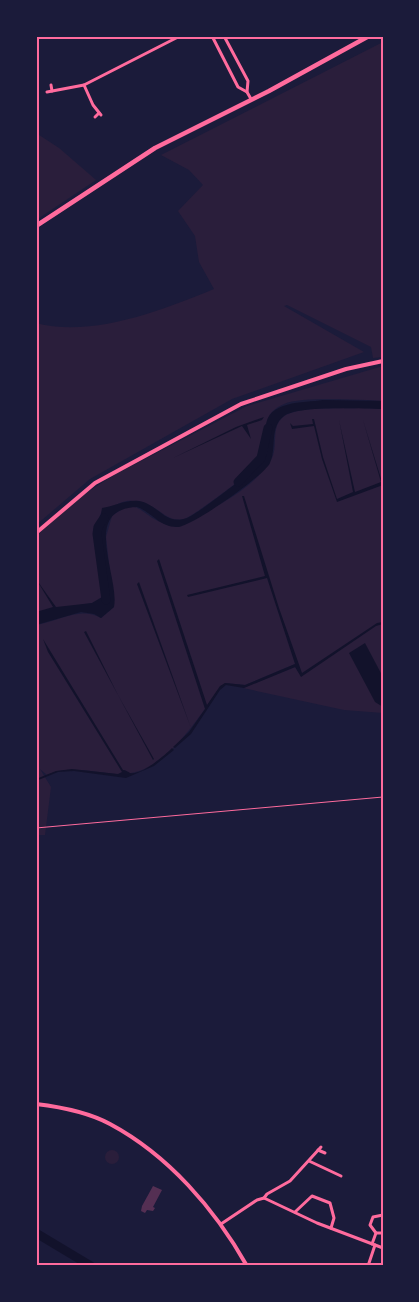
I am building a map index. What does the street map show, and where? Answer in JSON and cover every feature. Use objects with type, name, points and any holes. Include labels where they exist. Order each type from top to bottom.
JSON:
[{"type":"main road","points":[[36,226],[155,148],[369,36]]},
{"type":"street","points":[[47,92],[84,85],[180,36]]},
{"type":"street","points":[[212,36],[238,87],[247,92]]},
{"type":"street","points":[[224,36],[248,81],[247,92],[250,99]]},
{"type":"street","points":[[51,85],[52,91]]},
{"type":"street","points":[[84,85],[100,114],[95,117]]},
{"type":"street","points":[[36,533],[95,483],[241,404],[346,369],[383,361]]},
{"type":"street","points":[[36,1104],[66,1109],[88,1116],[118,1129],[156,1154],[176,1172],[221,1224],[247,1266]]},
{"type":"street","points":[[221,1224],[290,1181],[320,1149],[325,1153]]},
{"type":"street","points":[[310,1161],[341,1176]]},
{"type":"street","points":[[295,1212],[312,1196],[330,1203],[334,1218],[331,1228]]},
{"type":"street","points":[[264,1198],[331,1228],[383,1248]]},
{"type":"street","points":[[383,1215],[377,1215],[370,1220],[372,1230],[376,1233],[383,1233]]},
{"type":"street","points":[[368,1266],[376,1233]]},
{"type":"path","points":[[36,828],[383,797]]},
{"type":"shaded area","points":[[383,42],[383,357],[373,358],[371,347],[287,305],[284,306],[364,352],[232,399],[90,479],[36,525],[36,323],[58,327],[80,327],[127,320],[214,289],[199,262],[195,236],[178,211],[203,185],[189,170],[161,155]]},
{"type":"shaded area","points":[[36,133],[59,148],[96,180],[36,220]]},
{"type":"shaded area","points":[[383,366],[383,401],[304,400],[284,404],[275,409],[267,422],[268,443],[265,457],[227,490],[190,516],[179,520],[170,518],[151,506],[132,501],[125,501],[104,508],[99,517],[98,528],[106,586],[104,596],[92,603],[36,612],[36,536],[80,497],[114,475],[247,406]]},
{"type":"shaded area","points":[[323,400],[383,401],[383,409],[316,409],[303,410],[284,416],[276,426],[272,457],[265,470],[211,511],[184,525],[177,527],[165,525],[137,507],[120,511],[110,519],[106,532],[114,607],[101,618],[94,614],[81,612],[36,625],[36,612],[53,607],[36,579],[56,607],[92,603],[104,596],[106,585],[97,538],[102,508],[139,501],[146,503],[167,517],[179,520],[187,518],[228,489],[265,457],[267,450],[267,420],[271,413],[287,405]]},
{"type":"shaded area","points":[[359,408],[383,409],[383,713],[344,710],[243,688],[298,666],[295,664],[245,685],[225,683],[179,742],[150,766],[134,773],[115,774],[63,770],[47,775],[40,769],[51,787],[45,835],[36,835],[36,625],[85,613],[101,618],[114,607],[106,537],[112,516],[120,510],[133,507],[142,510],[160,522],[178,527],[229,499],[263,471],[273,455],[277,427],[283,417],[298,411]]},
{"type":"shaded area","points":[[264,417],[262,420],[247,425],[251,439],[242,426],[173,458],[236,427]]},
{"type":"shaded area","points":[[312,419],[314,419],[323,457],[337,499],[353,492],[339,420],[355,492],[381,482],[363,420],[383,485],[337,502],[322,459],[314,426],[292,429],[290,423],[293,426],[313,424]]},
{"type":"shaded area","points":[[242,496],[244,496],[279,608],[302,673],[377,623],[383,622],[383,624],[376,626],[301,677],[295,667],[244,688],[226,685],[220,690],[191,734],[175,748],[173,747],[189,732],[205,709],[157,561],[159,559],[207,705],[220,686],[225,683],[245,685],[295,664],[267,578],[188,597],[187,595],[265,576]]},
{"type":"shaded area","points":[[139,582],[191,728],[137,584]]},
{"type":"shaded area","points":[[86,631],[118,695],[154,759],[153,760],[84,632]]},
{"type":"shaded area","points":[[43,639],[123,770],[135,773],[152,764],[172,748],[174,750],[154,766],[126,778],[74,771],[58,772],[36,781],[36,779],[56,771],[72,769],[118,774],[122,772],[48,652]]},
{"type":"shaded area","points":[[365,643],[383,677],[383,707],[375,702],[349,653]]},
{"type":"shaded area","points":[[109,1150],[115,1150],[119,1157],[115,1164],[109,1164],[105,1160],[105,1154]]},
{"type":"building","points":[[153,1186],[162,1190],[153,1207],[155,1208],[153,1211],[147,1210],[145,1213],[141,1211],[142,1206]]},
{"type":"waterway","points":[[238,482],[261,458],[268,428]]},
{"type":"waterway","points":[[104,518],[98,527],[97,534],[106,600]]},
{"type":"waterway","points":[[36,1233],[91,1266]]}]
